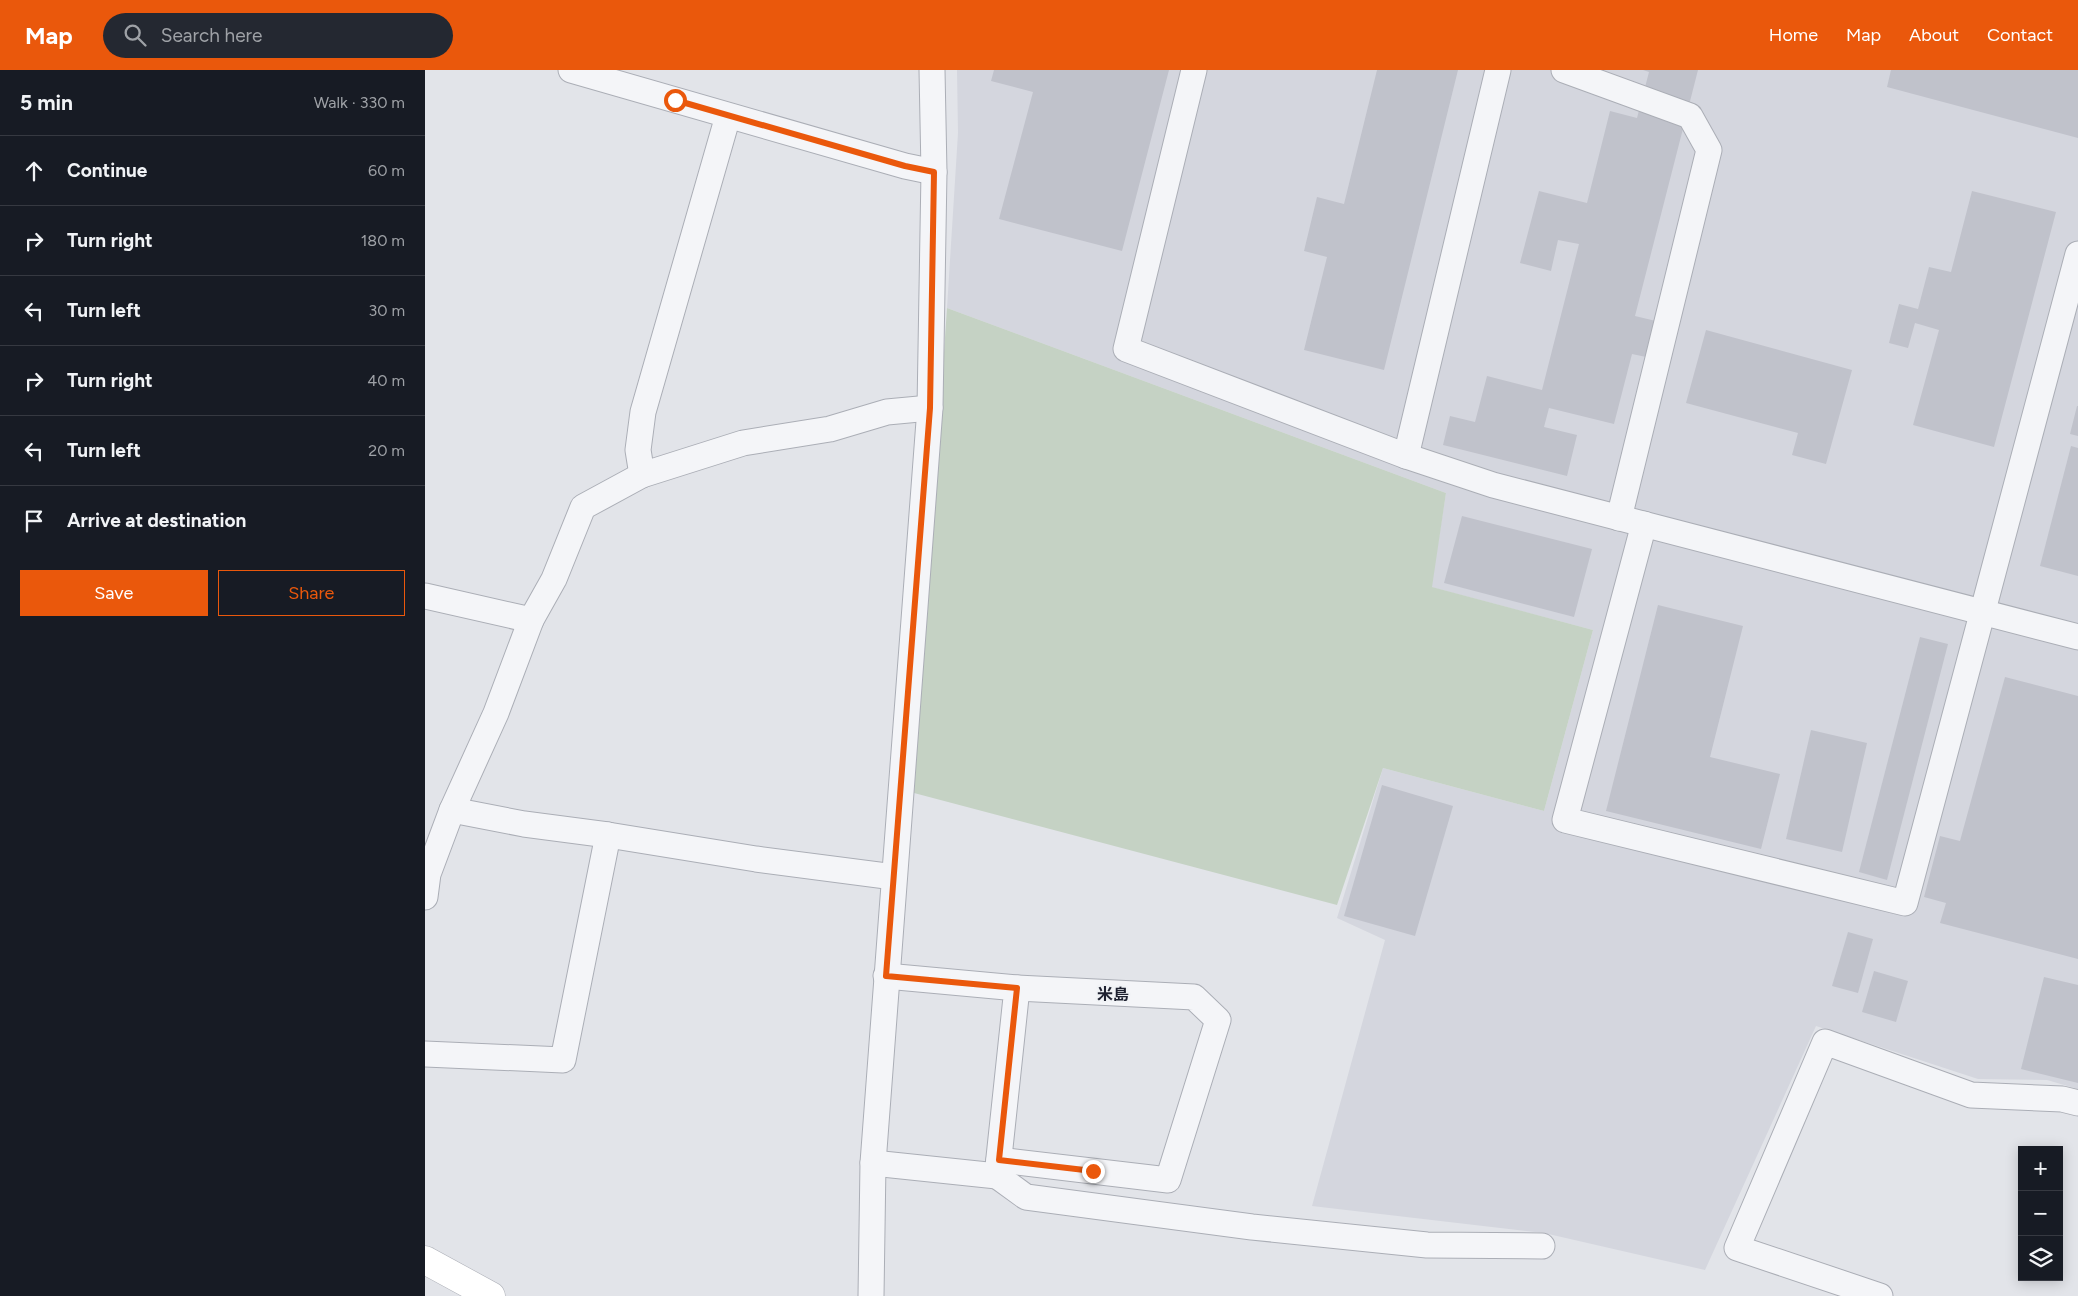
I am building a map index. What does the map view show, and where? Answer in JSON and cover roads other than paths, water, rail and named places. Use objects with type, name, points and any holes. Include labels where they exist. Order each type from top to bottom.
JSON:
[{"type":"main road","points":[[425,1260],[491,1296]]},
{"type":"street","points":[[571,70],[905,166],[934,172]]},
{"type":"street","points":[[871,1296],[873,1163],[930,408],[934,172],[932,70]]},
{"type":"street","points":[[1194,70],[1126,349],[1407,456],[1493,485],[2078,637]]},
{"type":"street","points":[[1407,456],[1498,70]]},
{"type":"street","points":[[1564,70],[1690,116],[1709,150],[1619,518]]},
{"type":"street","points":[[642,475],[638,450],[643,412],[728,116]]},
{"type":"street","points":[[1644,524],[1565,820],[1905,903],[2078,254]]},
{"type":"street","points":[[426,882],[451,810],[496,713],[531,620],[554,579],[583,507],[642,475],[743,443],[830,429],[887,412],[930,408]]},
{"type":"street","points":[[425,596],[531,620]]},
{"type":"street","points":[[451,810],[524,824],[608,835],[756,859],[894,877]]},
{"type":"street","points":[[425,1054],[563,1060],[608,835]]},
{"type":"street","points":[[873,1163],[998,1168],[1168,1180],[1218,1020],[1194,997],[1017,988],[886,976]]},
{"type":"street","points":[[998,1168],[1017,988]]},
{"type":"street","points":[[1880,1296],[1737,1248],[1825,1042],[1971,1095],[2062,1099],[2078,1103]]},
{"type":"street","points":[[998,1168],[1026,1197],[1035,1199],[1252,1227],[1427,1245],[1542,1246]]},
{"type":"district","name":"米島","points":[[1113,994]]}]
